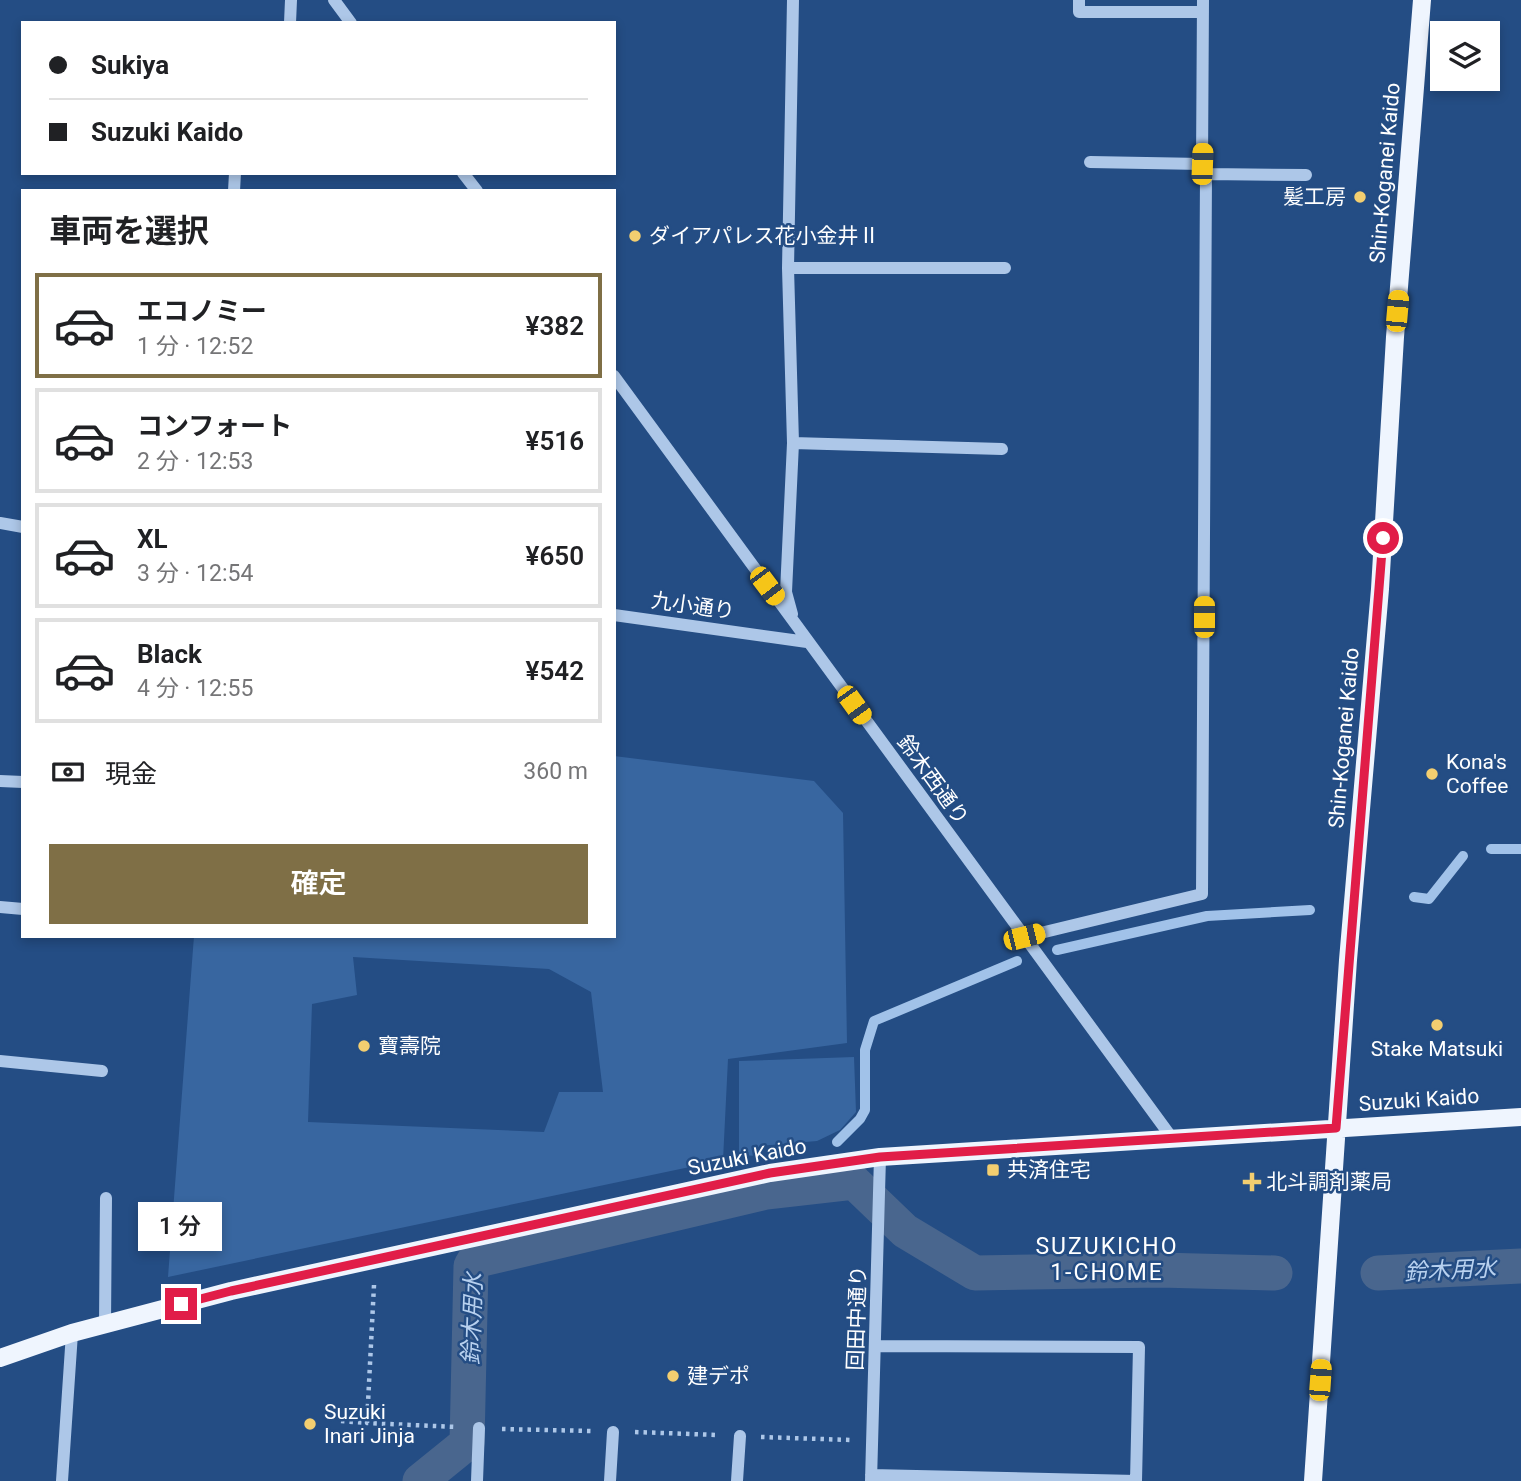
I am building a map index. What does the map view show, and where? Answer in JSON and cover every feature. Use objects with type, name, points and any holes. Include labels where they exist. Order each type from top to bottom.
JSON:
[{"type":"main road","name":"Shin-Koganei Kaido","points":[[1313,1481],[1336,1128],[1380,589],[1395,337],[1422,0]]},
{"type":"main road","name":"Suzuki Kaido","points":[[0,1358],[72,1333],[231,1291],[770,1173],[880,1157],[1521,1116]]},
{"type":"street","points":[[289,21],[291,0]]},
{"type":"street","points":[[334,0],[350,21]]},
{"type":"street","points":[[793,0],[788,268],[793,443],[786,592],[793,621]]},
{"type":"street","points":[[1024,937],[1202,894],[1203,6],[1079,12],[1079,0]]},
{"type":"street","points":[[1090,162],[1306,175]]},
{"type":"street","points":[[465,175],[475,189]]},
{"type":"street","points":[[788,268],[1005,268]]},
{"type":"street","name":"鈴木西通り","points":[[616,379],[1172,1138]]},
{"type":"street","points":[[793,443],[1002,449]]},
{"type":"street","points":[[0,523],[21,527]]},
{"type":"street","name":"九小通り","points":[[616,615],[807,642]]},
{"type":"street","points":[[0,781],[21,782]]},
{"type":"street","points":[[0,907],[21,909]]},
{"type":"street","points":[[0,1061],[102,1072]]},
{"type":"street","name":"回田中通り","points":[[871,1478],[880,1157]]},
{"type":"street","points":[[105,1325],[106,1198]]},
{"type":"street","points":[[62,1481],[72,1333]]},
{"type":"street","points":[[871,1478],[1136,1481],[1139,1347],[875,1346]]},
{"type":"street","points":[[477,1481],[479,1428]]},
{"type":"street","points":[[610,1481],[613,1432]]},
{"type":"street","points":[[737,1481],[740,1436]]},
{"type":"path","points":[[367,1423],[376,1260]]},
{"type":"path","points":[[341,1421],[463,1427]]},
{"type":"path","points":[[479,1428],[872,1442]]},
{"type":"shaded area","points":[[616,756],[814,781],[843,813],[847,1043],[728,1059],[723,1160],[168,1277],[194,938],[616,938]],"holes":[[[353,957],[549,969],[591,992],[603,1092],[559,1092],[544,1132],[308,1122],[312,1004],[357,995]]]},
{"type":"shaded area","points":[[854,1057],[856,1112],[840,1130],[817,1141],[759,1146],[758,1156],[739,1155],[739,1061]]},
{"type":"waterway","points":[[1491,849],[1521,849]]},
{"type":"waterway","points":[[1414,897],[1429,899],[1463,856]]},
{"type":"waterway","points":[[1057,950],[1207,916],[1310,910]]},
{"type":"waterway","points":[[837,1142],[860,1119],[865,1110],[865,1050],[874,1021],[1017,961]]},
{"type":"waterway","name":"鈴木用水","points":[[420,1481],[467,1443],[471,1266],[474,1261],[766,1192],[854,1182],[905,1231],[975,1273],[1160,1270],[1275,1273]]},
{"type":"waterway","name":"鈴木用水","points":[[1378,1273],[1521,1266]]},
{"type":"place","name":"髪工房","points":[[1360,197]]},
{"type":"place","name":"ダイアパレス花小金井Ⅱ","points":[[635,236]]},
{"type":"place","name":"Kona's Coffee","points":[[1432,774]]},
{"type":"place","name":"Stake Matsuki","points":[[1437,1025]]},
{"type":"place","name":"寶壽院","points":[[364,1046]]},
{"type":"place","name":"共済住宅","points":[[993,1170]]},
{"type":"place","name":"北斗調剤薬局","points":[[1252,1182]]},
{"type":"place","name":"建デポ","points":[[673,1376]]},
{"type":"place","name":"Suzuki Inari Jinja","points":[[310,1424]]},
{"type":"district","name":"SUZUKICHO 1-CHOME","points":[[1107,1259]]},
{"type":"route","points":[[181,1304],[770,1173],[880,1157],[1336,1128],[1383,538]]}]
